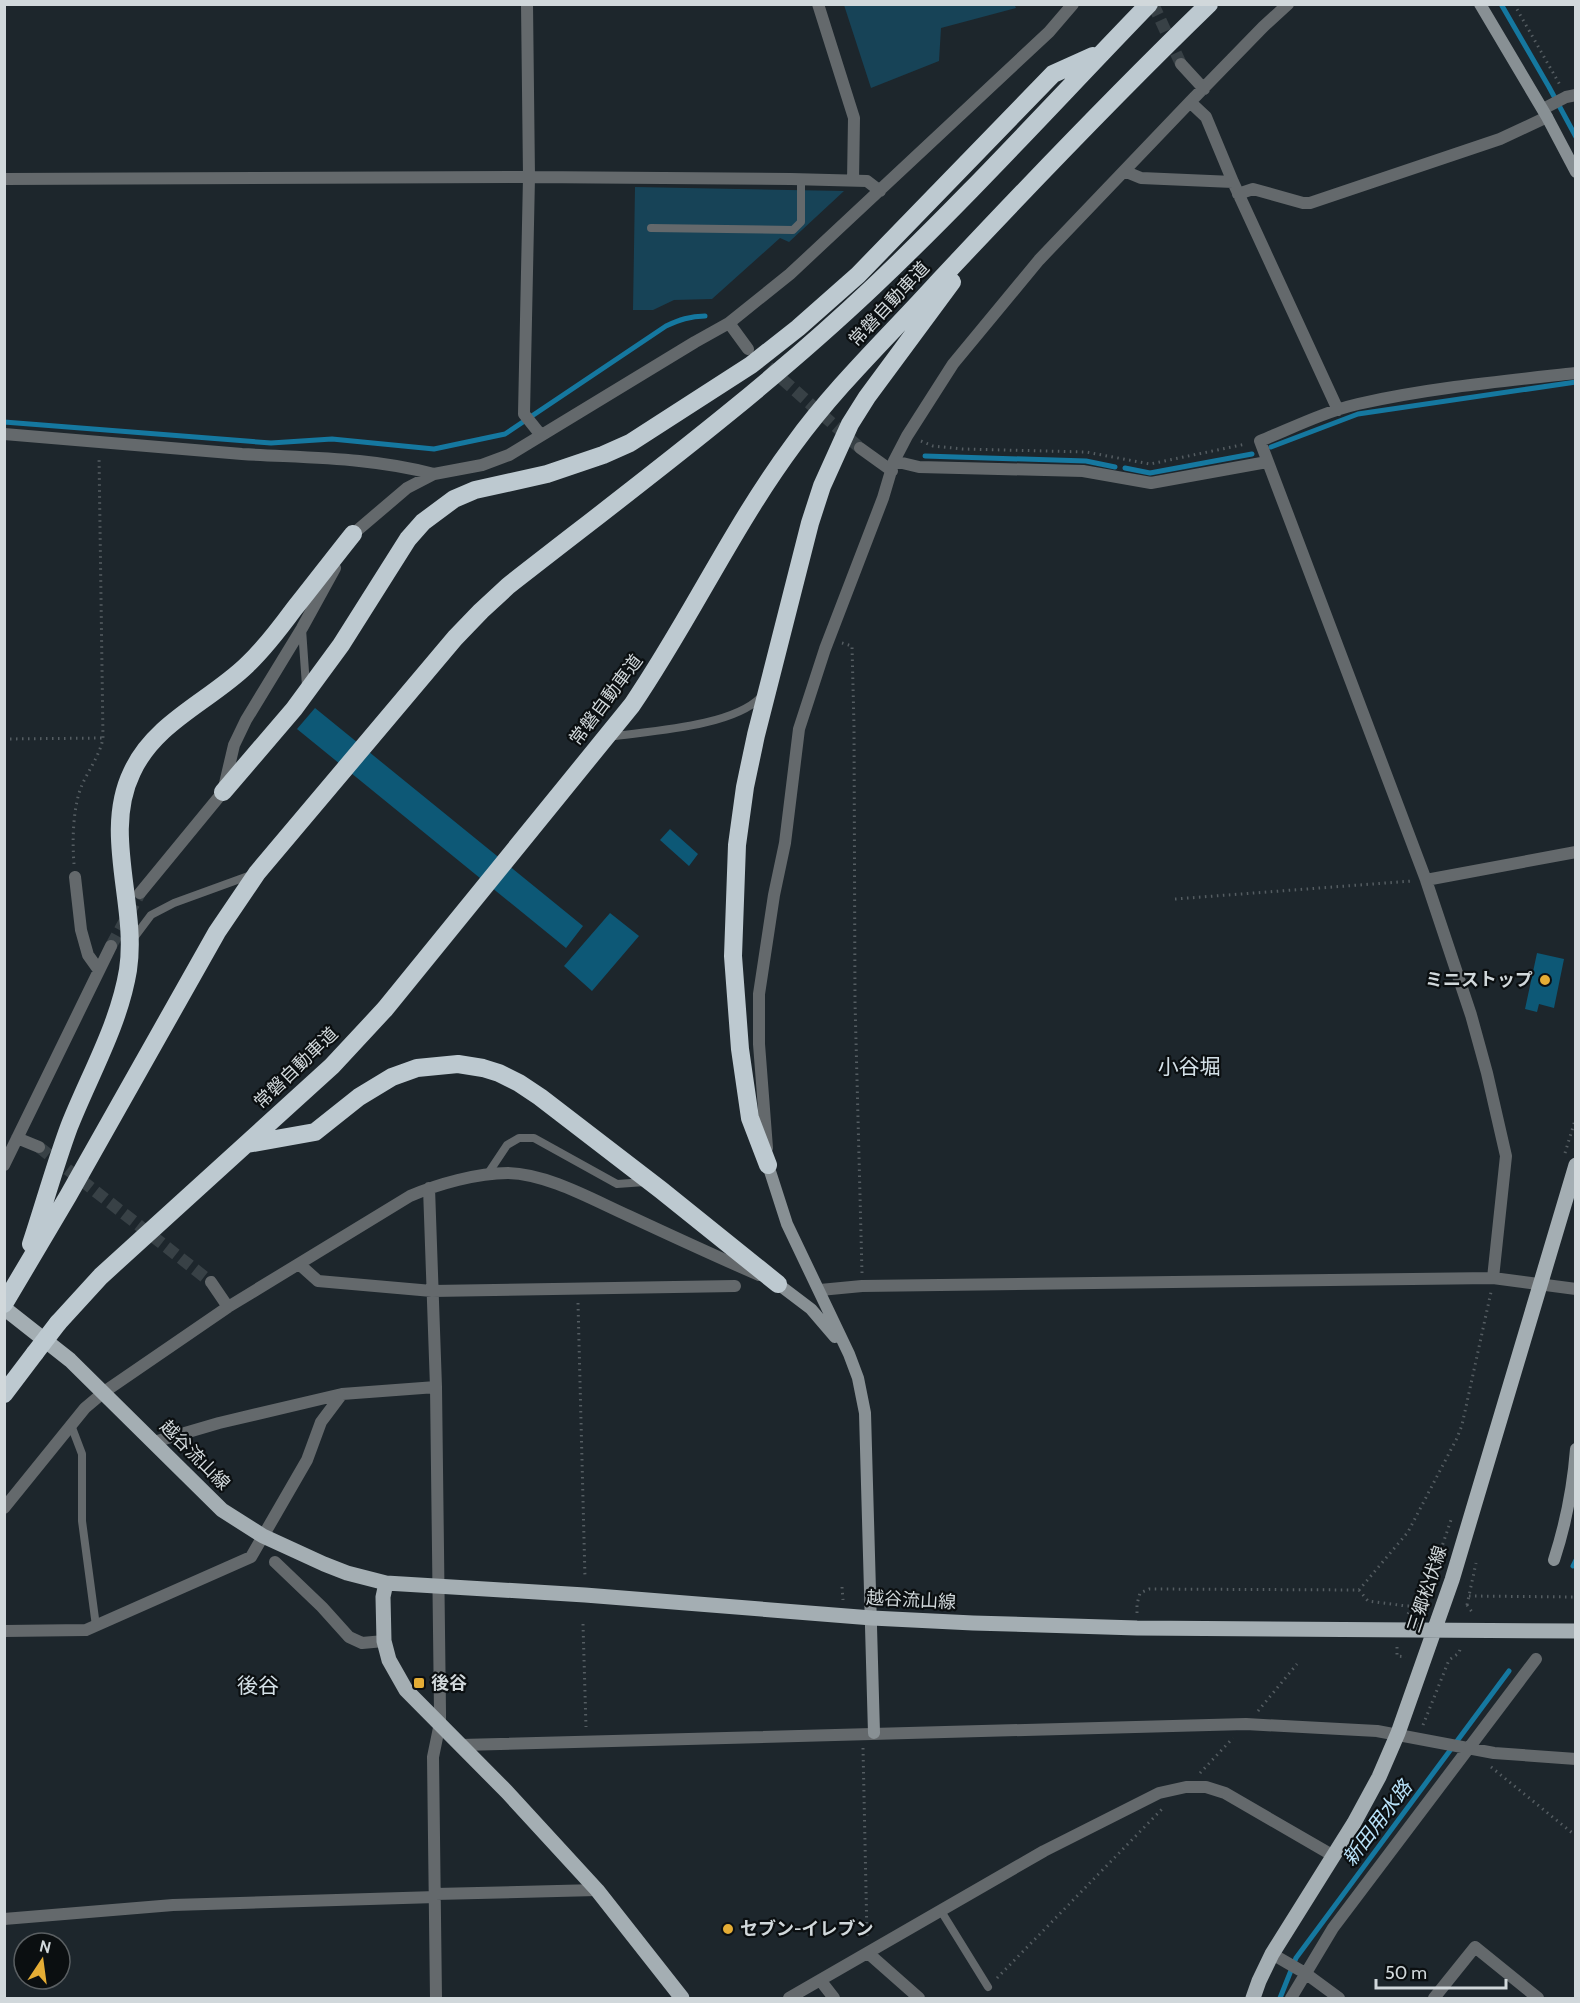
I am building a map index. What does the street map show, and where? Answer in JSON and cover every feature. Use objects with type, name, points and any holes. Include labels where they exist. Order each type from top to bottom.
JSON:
[{"type":"highway","name":"常磐自動車道","points":[[4,1304],[68,1196],[217,932],[258,873],[455,638],[508,586],[684,448],[813,341],[873,287],[975,185],[1149,4]]},
{"type":"highway","name":"常磐自動車道","points":[[4,1394],[58,1323],[101,1276],[332,1066],[385,1009],[632,705],[660,664],[759,493],[793,444],[825,404],[1007,208],[1129,81],[1209,4]]},
{"type":"highway","points":[[223,792],[305,693],[340,645],[408,539],[423,522],[454,499],[475,490],[547,474],[630,443],[750,366],[798,328],[858,275],[1053,74],[1103,51]]},
{"type":"highway","points":[[768,1166],[750,1118],[740,1048],[733,956],[736,856],[740,817],[756,735],[810,523],[822,486],[850,424],[867,397],[1007,208]]},
{"type":"highway","points":[[18,1282],[69,1129],[111,1029],[128,971],[131,943],[121,858],[121,820],[124,793],[131,772],[143,754],[176,719],[247,665],[272,638],[353,534]]},
{"type":"highway","points":[[247,1144],[315,1132],[359,1097],[392,1077],[417,1068],[458,1064],[483,1068],[519,1083],[540,1097],[778,1284]]},
{"type":"main road","name":"三郷松伏線","points":[[1253,1998],[1258,1981],[1277,1957],[1332,1855],[1380,1777],[1398,1733],[1452,1580],[1575,1165]]},
{"type":"main road","name":"越谷流山線","points":[[4,1308],[70,1360],[222,1510],[263,1536],[324,1564],[347,1573],[386,1583],[585,1595],[872,1618],[1137,1628],[1575,1631]]},
{"type":"main road","points":[[386,1583],[382,1597],[384,1641],[389,1660],[406,1690],[515,1800],[597,1890],[682,1998]]},
{"type":"street","points":[[527,4],[529,177],[524,414],[540,434]]},
{"type":"street","points":[[818,4],[854,118],[853,181]]},
{"type":"street","points":[[140,893],[223,792],[234,745],[353,534],[407,488],[434,474],[482,465],[509,454],[729,323],[789,274],[880,191],[1049,32],[1073,4]]},
{"type":"street","points":[[868,1733],[872,1618],[865,1413],[858,1378],[849,1354],[787,1224],[768,1166],[759,1044],[759,994],[774,896],[785,843],[799,729],[828,640],[883,498],[893,466],[907,436],[953,364],[1039,260],[1203,88],[1288,4]]},
{"type":"street","points":[[1480,4],[1545,113],[1575,172]]},
{"type":"street","points":[[1181,64],[1203,88]]},
{"type":"street","points":[[1124,171],[1141,178],[1253,189],[1310,203],[1500,139],[1571,96]]},
{"type":"street","points":[[1190,102],[1206,117],[1236,188],[1338,410]]},
{"type":"street","points":[[4,179],[529,177],[801,179],[867,181],[880,191]]},
{"type":"street","points":[[729,323],[748,349]]},
{"type":"street","points":[[1493,1278],[1506,1156],[1471,1015],[1426,880],[1260,441],[1359,404],[1469,385],[1575,373]]},
{"type":"street","points":[[4,434],[245,454],[334,457],[407,467],[434,474]]},
{"type":"street","points":[[860,448],[893,466],[1083,471],[1151,483],[1267,462]]},
{"type":"street","points":[[1426,880],[1575,852]]},
{"type":"street","points":[[75,877],[81,930],[88,955],[98,969]]},
{"type":"street","points":[[4,1165],[111,946]]},
{"type":"street","points":[[17,1138],[39,1147]]},
{"type":"street","points":[[4,1508],[85,1408],[104,1392],[228,1307],[402,1201],[429,1188],[487,1175],[510,1173],[543,1179],[587,1196],[778,1284],[811,1309],[849,1354]]},
{"type":"street","points":[[429,1188],[436,1387],[440,1724],[433,1756],[436,1998]]},
{"type":"street","points":[[299,1264],[318,1281],[432,1291],[735,1286]]},
{"type":"street","points":[[820,1290],[862,1286],[1493,1278],[1575,1289]]},
{"type":"street","points":[[212,1282],[228,1307]]},
{"type":"street","points":[[154,1442],[342,1394],[436,1387]]},
{"type":"street","points":[[4,1631],[86,1630],[251,1557],[307,1460],[321,1422],[342,1394]]},
{"type":"street","points":[[1554,1560],[1573,1498],[1575,1449]]},
{"type":"street","points":[[275,1562],[322,1607],[349,1637],[362,1643],[384,1641]]},
{"type":"street","points":[[1291,1998],[1302,1970],[1536,1659]]},
{"type":"street","points":[[461,1745],[1246,1724],[1398,1733],[1487,1751],[1575,1759]]},
{"type":"street","points":[[789,1998],[1044,1851],[1159,1792],[1206,1787],[1225,1793],[1332,1855]]},
{"type":"street","points":[[4,1919],[173,1905],[597,1890]]},
{"type":"street","points":[[1434,1998],[1475,1947],[1538,1998]]},
{"type":"street","points":[[868,1953],[919,1998]]},
{"type":"street","points":[[1277,1957],[1302,1970],[1339,1998]]},
{"type":"street","points":[[820,1980],[834,1998]]},
{"type":"lane","points":[[651,228],[793,230],[801,222],[801,179]]},
{"type":"lane","points":[[302,628],[306,668],[305,693]]},
{"type":"lane","points":[[607,737],[705,723],[735,713],[757,701],[768,690]]},
{"type":"lane","points":[[131,943],[151,915],[174,903],[258,873]]},
{"type":"lane","points":[[487,1175],[507,1145],[519,1138],[534,1138],[617,1184],[650,1182]]},
{"type":"lane","points":[[71,1425],[82,1454],[82,1521],[96,1626]]},
{"type":"lane","points":[[941,1911],[988,1987]]},
{"type":"path","points":[[1514,4],[1571,96]]},
{"type":"path","points":[[907,436],[933,446],[963,449],[1086,452],[1150,464],[1260,441]]},
{"type":"path","points":[[75,877],[72,847],[81,787],[101,750],[103,738],[99,442]]},
{"type":"path","points":[[828,640],[852,646],[855,1002],[862,1286]]},
{"type":"path","points":[[4,739],[103,738]]},
{"type":"path","points":[[1175,898],[1426,880]]},
{"type":"path","points":[[1359,1590],[1408,1532],[1457,1438],[1493,1278]]},
{"type":"path","points":[[578,1289],[585,1595]]},
{"type":"path","points":[[1137,1628],[1137,1604],[1140,1593],[1149,1589],[1359,1590]]},
{"type":"path","points":[[1359,1590],[1368,1601],[1412,1607],[1422,1606]]},
{"type":"path","points":[[1469,1596],[1575,1597]]},
{"type":"path","points":[[1467,1605],[1472,1612]]},
{"type":"path","points":[[1408,1614],[1412,1607]]},
{"type":"path","points":[[583,1624],[586,1741]]},
{"type":"path","points":[[1418,1737],[1449,1660],[1459,1653],[1461,1645]]},
{"type":"path","points":[[1397,1647],[1397,1656],[1406,1657]]},
{"type":"path","points":[[1442,1659],[1449,1660]]},
{"type":"path","points":[[868,1733],[868,1953]]},
{"type":"path","points":[[1487,1751],[1492,1768],[1575,1836]]},
{"type":"path","points":[[988,1987],[1181,1788]]},
{"type":"shaded area","points":[[1014,4],[1016,8],[941,28],[939,61],[871,88],[844,5]]},
{"type":"shaded area","points":[[635,187],[844,191],[789,242],[780,238],[712,299],[674,300],[653,310],[633,310]]},
{"type":"building","points":[[315,708],[583,926],[566,948],[297,729]]},
{"type":"building","points":[[670,829],[698,854],[689,866],[660,840]]},
{"type":"building","points":[[610,913],[639,936],[592,991],[564,966]]},
{"type":"building","points":[[1537,953],[1564,959],[1554,1008],[1539,1004],[1537,1012],[1525,1009]]},
{"type":"waterway","name":"新田用水路","points":[[1501,4],[1576,137]]},
{"type":"waterway","points":[[4,422],[271,443],[332,439],[434,449],[505,434],[666,326],[685,319],[705,316]]},
{"type":"waterway","points":[[1271,447],[1358,414],[1576,382]]},
{"type":"waterway","points":[[1125,468],[1150,473],[1252,454]]},
{"type":"waterway","points":[[925,456],[1086,461],[1115,467]]},
{"type":"waterway","name":"新田用水路","points":[[1573,1566],[1576,1560]]},
{"type":"waterway","name":"新田用水路","points":[[1280,1998],[1296,1958],[1509,1671]]},
{"type":"tunnel","points":[[1153,4],[1181,64]]},
{"type":"tunnel","points":[[755,355],[860,448]]},
{"type":"tunnel","points":[[111,946],[140,893]]},
{"type":"tunnel","points":[[39,1147],[211,1282]]},
{"type":"place","name":"ミニストップ","points":[[1545,980]]},
{"type":"place","name":"後谷","points":[[419,1683]]},
{"type":"place","name":"セブン-イレブン","points":[[728,1929]]},
{"type":"district","name":"小谷堀","points":[[1189,1067]]},
{"type":"district","name":"後谷","points":[[258,1686]]}]
